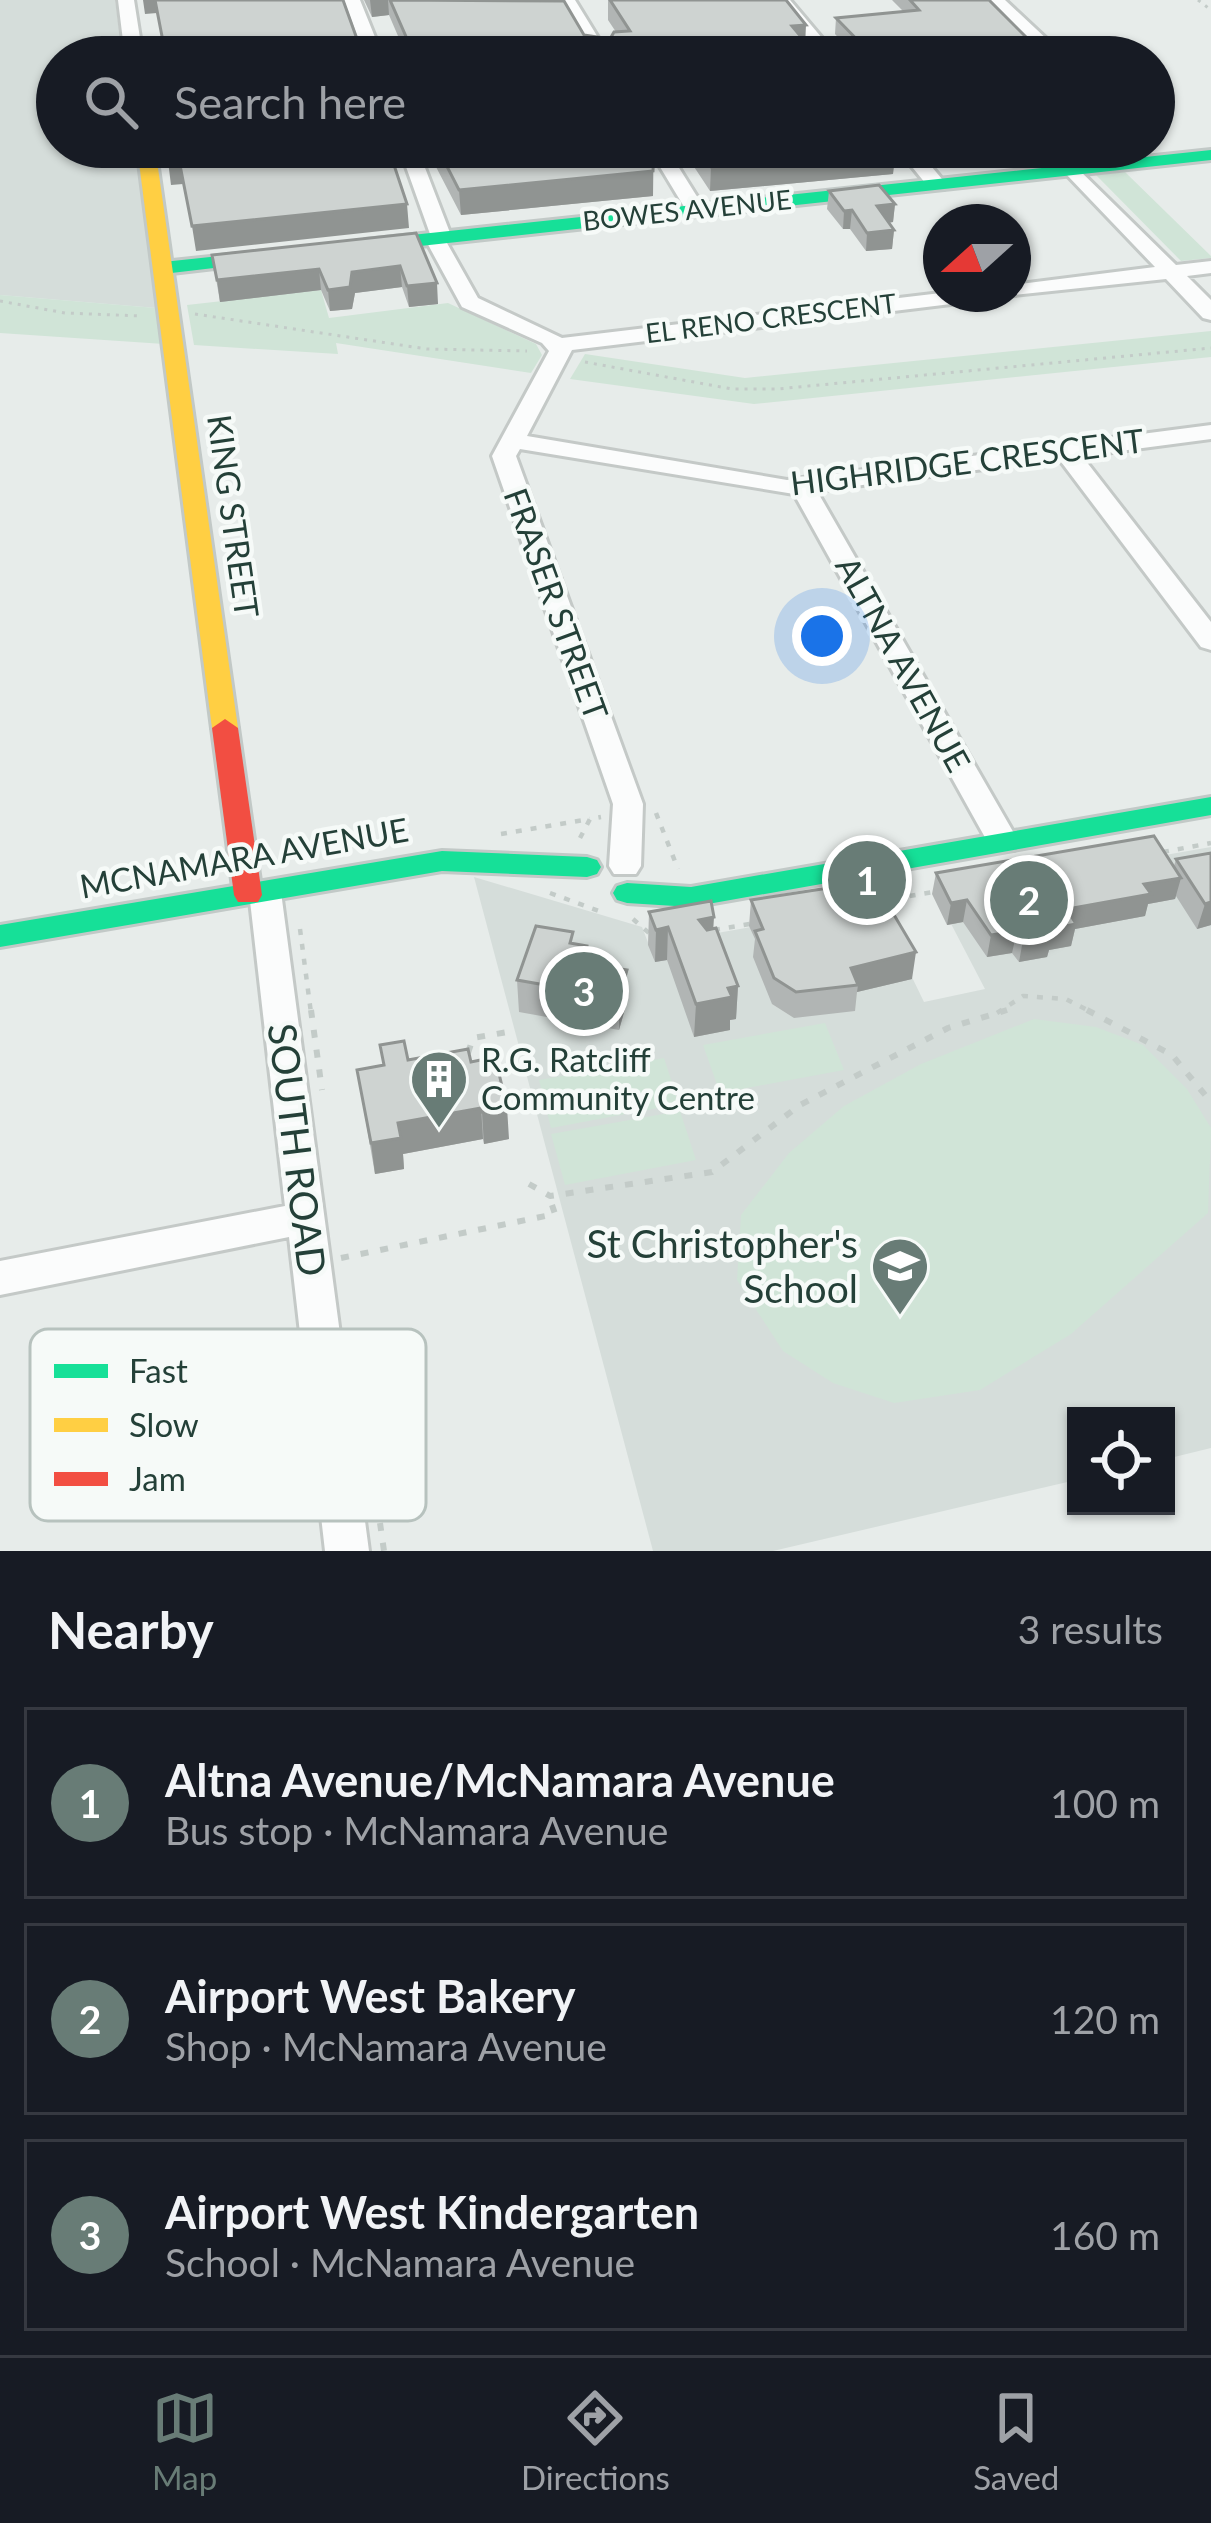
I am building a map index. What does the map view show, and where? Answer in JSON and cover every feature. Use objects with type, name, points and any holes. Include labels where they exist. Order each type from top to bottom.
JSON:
[{"type":"street","points":[[126,0],[131,36]]},
{"type":"street","points":[[352,0],[366,36]]},
{"type":"street","points":[[567,0],[589,36]]},
{"type":"street","points":[[781,0],[811,36]]},
{"type":"street","points":[[995,0],[1034,36]]},
{"type":"street","name":"BOWES AVENUE","points":[[1175,154],[1211,155]]},
{"type":"street","name":"KING STREET","points":[[149,168],[256,893]]},
{"type":"street","points":[[416,168],[470,302],[559,346]]},
{"type":"street","points":[[669,168],[695,211]]},
{"type":"street","points":[[923,168],[937,184]]},
{"type":"street","name":"BOWES AVENUE","points":[[336,249],[445,244],[1083,168]]},
{"type":"street","points":[[1073,170],[1211,313]]},
{"type":"street","points":[[163,268],[291,254]]},
{"type":"street","points":[[1031,289],[1211,267]]},
{"type":"street","name":"EL RENO CRESCENT","points":[[559,346],[923,301]]},
{"type":"street","name":"FRASER STREET","points":[[559,346],[560,360],[510,440],[506,463],[641,803],[619,880]]},
{"type":"street","name":"HIGHRIDGE CRESCENT","points":[[510,440],[776,486],[802,486],[1211,432]]},
{"type":"street","points":[[1064,451],[1211,641]]},
{"type":"street","name":"ALTNA AVENUE","points":[[802,486],[1004,842]]},
{"type":"street","name":"MCNAMARA AVENUE","points":[[0,936],[442,861],[500,862],[619,880],[691,897],[707,884],[1004,842],[1211,806]]},
{"type":"street","name":"SOUTH ROAD","points":[[256,893],[319,1329]]},
{"type":"street","points":[[0,1278],[305,1218]]},
{"type":"street","name":"SOUTH ROAD","points":[[343,1521],[347,1551]]},
{"type":"path","points":[[1198,0],[1211,10]]},
{"type":"path","points":[[641,803],[619,880],[632,921],[646,926],[652,941]]},
{"type":"path","points":[[1147,855],[1211,843]]},
{"type":"path","points":[[619,880],[707,884]]},
{"type":"path","points":[[532,891],[549,896]]},
{"type":"path","points":[[871,902],[936,891]]},
{"type":"path","points":[[696,933],[761,922]]},
{"type":"path","points":[[300,926],[322,1096]]},
{"type":"path","points":[[529,1184],[550,1196],[712,1172],[800,1105],[948,1028],[1007,1010],[1023,996],[1066,999],[1172,1055],[1211,1102]]},
{"type":"path","points":[[470,1071],[470,1041],[513,1031]]},
{"type":"path","points":[[339,1241],[341,1258],[555,1214],[550,1196]]},
{"type":"path","points":[[379,1521],[384,1551]]},
{"type":"shaded area","points":[[0,0],[115,0],[120,36],[36,36],[36,168],[138,168],[156,308],[0,295]]},
{"type":"shaded area","name":"St Christopher's School","points":[[1211,847],[1211,1448],[1175,1457],[1175,1407],[1067,1407],[1067,1482],[773,1551],[653,1551],[474,877],[642,927],[649,945],[877,905],[924,1002],[985,989],[936,895]]},
{"type":"green space","points":[[1125,172],[1211,258],[1181,261],[1096,175]]},
{"type":"green space","points":[[321,290],[329,318],[448,303],[536,344],[542,355],[531,373],[336,343],[338,354],[194,345],[187,305]]},
{"type":"green space","points":[[0,295],[156,308],[164,344],[0,333]]},
{"type":"green space","points":[[1211,331],[1211,357],[754,404],[570,379],[585,354],[745,378]]},
{"type":"green space","points":[[1034,1019],[1096,1027],[1143,1045],[1187,1089],[1211,1128],[1208,1213],[1071,1334],[980,1390],[894,1403],[833,1383],[783,1351],[737,1280],[741,1215],[789,1153],[844,1106],[921,1064]]},
{"type":"green space","points":[[825,1023],[844,1070],[720,1093],[703,1045]]},
{"type":"green space","points":[[664,1058],[679,1104],[551,1128],[539,1080]]},
{"type":"green space","points":[[680,1111],[696,1160],[565,1185],[551,1134]]},
{"type":"building","points":[[155,0],[343,0],[356,36],[162,36]]},
{"type":"building","points":[[390,0],[564,1],[584,35],[590,36],[406,36]]},
{"type":"building","points":[[610,0],[786,0],[806,25],[792,26],[800,36],[612,36],[630,31]]},
{"type":"building","points":[[910,0],[989,0],[1025,36],[854,36],[836,18],[919,10]]},
{"type":"building","points":[[181,168],[395,168],[407,204],[192,226]]},
{"type":"building","points":[[448,168],[653,168],[653,171],[459,190]]},
{"type":"building","points":[[879,185],[895,204],[877,206],[894,230],[867,233],[852,210],[844,211],[829,191]]},
{"type":"building","points":[[416,233],[437,283],[407,286],[400,266],[352,272],[350,287],[328,290],[319,269],[217,280],[212,255]]},
{"type":"building","points":[[1154,836],[1181,878],[1144,884],[1151,894],[1067,909],[1076,924],[1023,940],[1017,931],[991,935],[967,900],[951,903],[936,873]]},
{"type":"building","points":[[1211,853],[1211,902],[1205,904],[1176,859]]},
{"type":"building","points":[[874,881],[916,952],[851,968],[858,985],[796,992],[774,978],[755,931],[763,929],[751,900]]},
{"type":"building","points":[[711,901],[714,917],[699,920],[707,930],[716,928],[738,986],[728,988],[732,997],[696,1004],[668,927],[656,930],[649,912]]},
{"type":"building","points":[[536,926],[573,932],[570,943],[587,946],[585,963],[627,970],[619,998],[517,980]]},
{"type":"building","points":[[404,1041],[408,1060],[468,1049],[471,1062],[495,1057],[507,1107],[398,1123],[401,1138],[371,1143],[357,1070],[384,1065],[380,1045]]},
{"type":"traffic: fast","points":[[1175,159],[1211,155]]},
{"type":"traffic: fast","points":[[365,246],[1090,168]]},
{"type":"traffic: fast","points":[[163,268],[267,257]]},
{"type":"traffic: fast","points":[[627,893],[691,897],[1211,806]]},
{"type":"traffic: fast","points":[[0,936],[442,861],[587,867]]},
{"type":"traffic: slow","points":[[149,168],[225,728]]},
{"type":"traffic: jam","points":[[225,728],[248,895]]},
{"type":"place","name":"Altna Avenue/McNamara Avenue","points":[[867,880]]},
{"type":"place","name":"Airport West Bakery","points":[[1029,900]]},
{"type":"place","name":"Airport West Kindergarten","points":[[584,991]]},
{"type":"place","name":"R.G. Ratcliff Community Centre","points":[[439,1130]]},
{"type":"place","name":"St Christopher's School","points":[[900,1317]]}]
